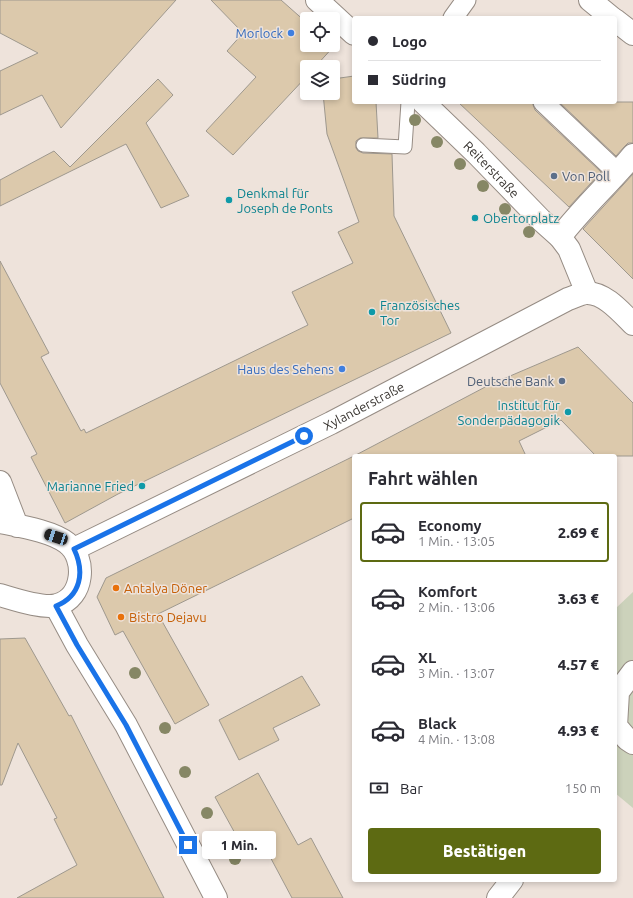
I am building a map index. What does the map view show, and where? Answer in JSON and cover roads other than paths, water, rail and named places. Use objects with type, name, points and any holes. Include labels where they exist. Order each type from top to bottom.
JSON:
[{"type":"street","points":[[317,0],[352,32]]},
{"type":"street","points":[[456,16],[466,0]]},
{"type":"street","points":[[590,0],[610,16]]},
{"type":"street","points":[[617,22],[633,34]]},
{"type":"street","name":"Reiterstraße","points":[[425,104],[476,153],[541,220],[560,237],[569,249],[587,293]]},
{"type":"street","points":[[545,104],[618,173]]},
{"type":"street","points":[[560,237],[573,220],[633,155]]},
{"type":"street","points":[[587,293],[604,299],[633,324]]},
{"type":"street","name":"Xylanderstraße","points":[[74,549],[331,423],[568,299],[587,293]]},
{"type":"street","points":[[0,482],[9,524],[62,539],[74,549],[80,565],[78,586],[72,595],[64,602],[56,606],[27,602],[0,595]]},
{"type":"street","points":[[56,606],[77,645],[126,725],[216,898]]},
{"type":"street","points":[[617,709],[618,692],[633,672]]},
{"type":"street","points":[[617,728],[625,745]]},
{"type":"street","points":[[498,898],[510,882]]},
{"type":"lane","points":[[363,145],[405,147],[408,104]]},
{"type":"place","name":"Morlock","points":[[291,33]]},
{"type":"place","name":"Von Poll","points":[[554,176]]},
{"type":"place","name":"Denkmal für Joseph de Ponts","points":[[229,200]]},
{"type":"place","name":"Obertorplatz","points":[[475,218]]},
{"type":"place","name":"Französisches Tor","points":[[372,312]]},
{"type":"place","name":"Haus des Sehens","points":[[342,369]]},
{"type":"place","name":"Deutsche Bank","points":[[562,381]]},
{"type":"place","name":"Institut für Sonderpädagogik","points":[[568,412]]},
{"type":"place","name":"Marianne Fried","points":[[142,486]]},
{"type":"place","name":"Antalya Döner","points":[[116,588]]},
{"type":"place","name":"Bistro Dejavu","points":[[121,617]]}]
